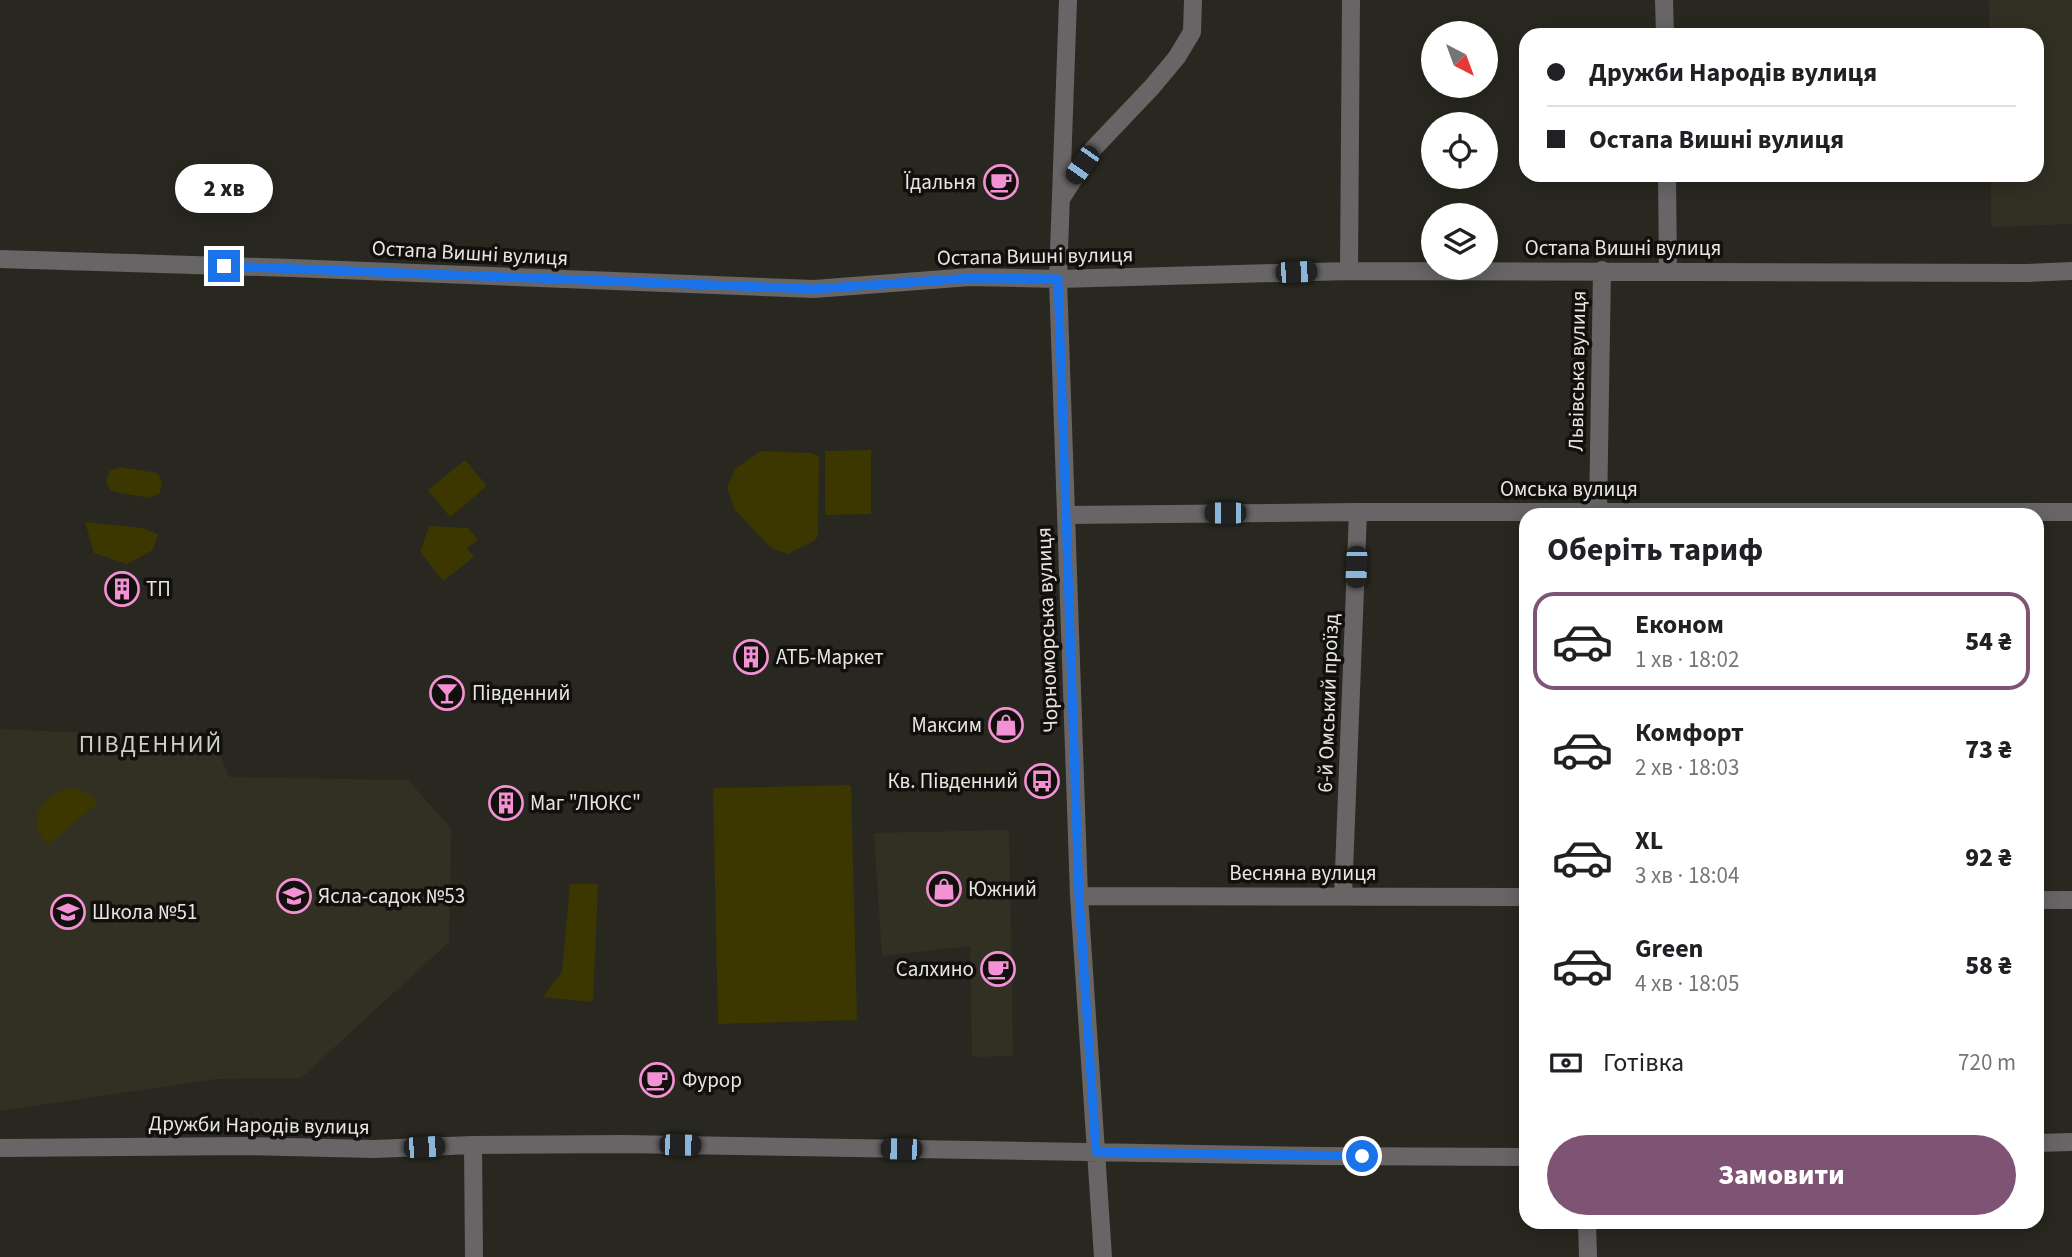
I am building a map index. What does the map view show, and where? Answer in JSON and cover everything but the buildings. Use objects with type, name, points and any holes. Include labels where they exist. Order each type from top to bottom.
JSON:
[{"type":"street","name":"Чорноморська вулиця","points":[[1068,0],[1058,279],[1079,896],[1103,1257]]},
{"type":"street","points":[[1059,202],[1093,149],[1177,57],[1192,32],[1193,0]]},
{"type":"street","points":[[1349,271],[1351,0]]},
{"type":"street","points":[[1664,0],[1665,28]]},
{"type":"street","points":[[1667,182],[1668,271]]},
{"type":"street","name":"Остапа Вишні вулиця","points":[[0,259],[814,289],[970,278],[1058,279],[1349,271],[2072,271]]},
{"type":"street","name":"Львівська вулиця","points":[[1598,508],[1602,270]]},
{"type":"street","name":"6-й Омський проїзд","points":[[1343,896],[1357,512]]},
{"type":"street","name":"Омська вулиця","points":[[2044,512],[2072,512]]},
{"type":"street","name":"Омська вулиця","points":[[1066,515],[1519,513]]},
{"type":"street","name":"Весняна вулиця","points":[[1079,896],[1519,897]]},
{"type":"street","points":[[2044,900],[2072,900]]},
{"type":"street","points":[[2044,1143],[2072,1142]]},
{"type":"street","points":[[473,1144],[474,1257]]},
{"type":"street","name":"Дружби Народів вулиця","points":[[0,1148],[248,1146],[374,1149],[473,1144],[624,1144],[1519,1157]]},
{"type":"street","points":[[1587,1229],[1588,1257]]},
{"type":"shaded area","points":[[1989,0],[2072,0],[2072,224],[1991,227],[1991,182],[2044,182],[2044,28],[1990,28]]},
{"type":"shaded area","points":[[871,450],[871,514],[825,515],[825,451]]},
{"type":"shaded area","points":[[761,451],[810,453],[819,456],[818,536],[814,541],[788,554],[771,548],[735,510],[727,488],[735,469]]},
{"type":"shaded area","points":[[465,460],[487,486],[450,517],[428,490]]},
{"type":"shaded area","points":[[120,467],[157,473],[162,481],[160,493],[149,498],[111,491],[106,481],[110,471]]},
{"type":"shaded area","points":[[85,522],[143,528],[158,534],[153,550],[127,564],[94,553]]},
{"type":"shaded area","points":[[429,526],[468,528],[478,540],[467,548],[474,557],[443,581],[420,552]]},
{"type":"shaded area","points":[[0,729],[214,739],[229,777],[408,780],[451,828],[449,942],[301,1078],[216,1079],[0,1111]]},
{"type":"shaded area","points":[[851,785],[857,1020],[718,1024],[713,788]]},
{"type":"shaded area","points":[[67,788],[84,792],[98,803],[48,845],[37,827],[39,811],[49,798]]},
{"type":"shaded area","name":"Южний","points":[[1009,830],[1013,1056],[972,1057],[970,946],[882,956],[874,833]]},
{"type":"shaded area","points":[[570,884],[598,884],[593,1002],[543,997],[562,972]]},
{"type":"place","name":"Їдальня","points":[[1001,182]]},
{"type":"place","name":"ТП","points":[[122,589]]},
{"type":"place","name":"АТБ-Маркет","points":[[751,657]]},
{"type":"place","name":"Південний","points":[[447,693]]},
{"type":"place","name":"Максим","points":[[1006,725]]},
{"type":"place","name":"Кв. Південний","points":[[1042,781]]},
{"type":"place","name":"Маг \"ЛЮКС\"","points":[[506,803]]},
{"type":"place","name":"Южний","points":[[944,889]]},
{"type":"place","name":"Ясла-садок №53","points":[[294,896]]},
{"type":"place","name":"Школа №51","points":[[68,912]]},
{"type":"place","name":"Салхино","points":[[998,969]]},
{"type":"place","name":"Фурор","points":[[657,1080]]},
{"type":"district","name":"ПІВДЕННИЙ","points":[[151,744]]},
{"type":"route","points":[[224,266],[814,289],[970,278],[1058,279],[1079,896],[1096,1152],[1362,1156]]}]
